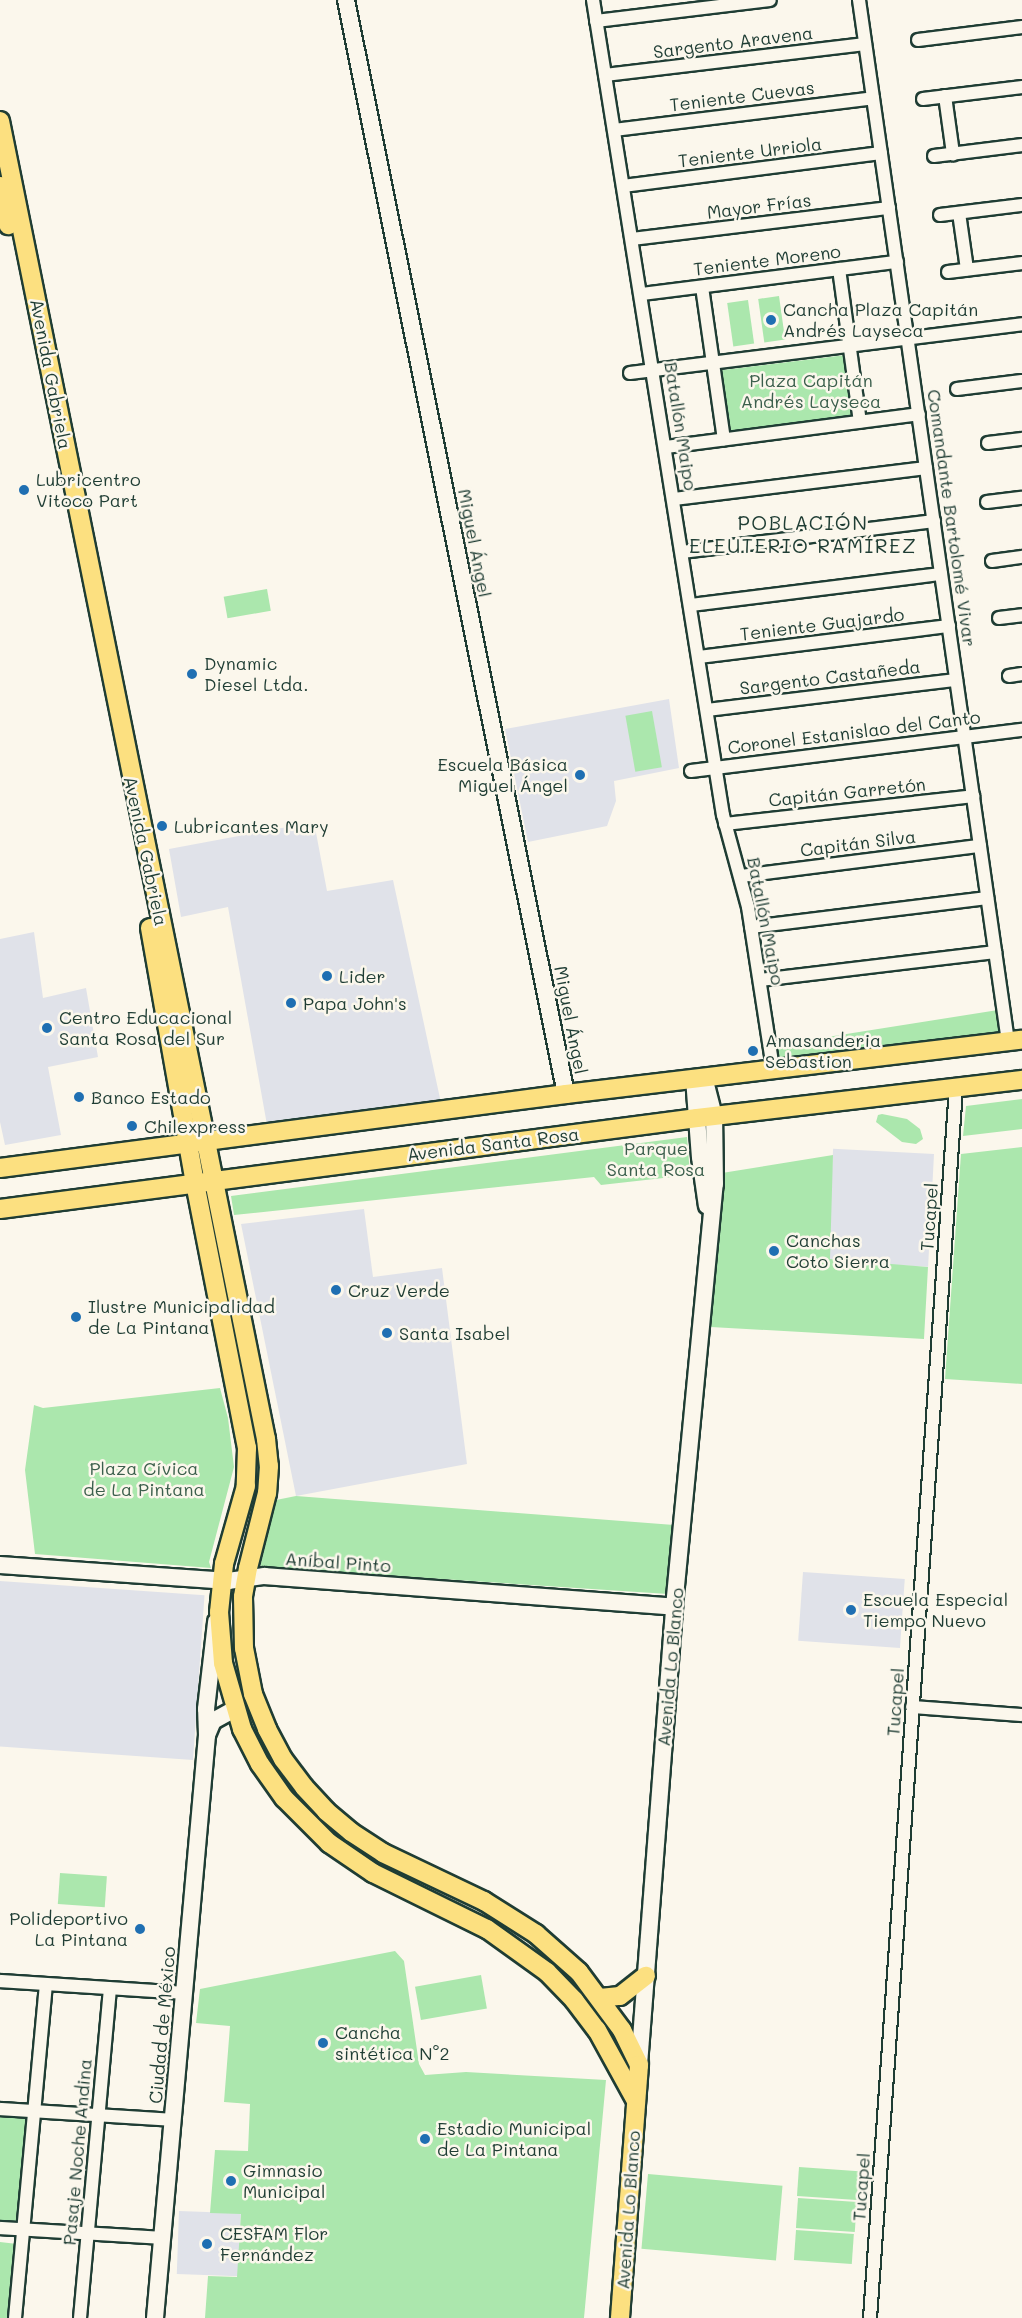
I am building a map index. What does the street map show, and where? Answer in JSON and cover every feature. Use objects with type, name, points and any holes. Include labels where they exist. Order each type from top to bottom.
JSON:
[{"type":"main road","name":"Avenida Gabriela","points":[[0,122],[156,902],[198,1141],[195,1183],[248,1457],[246,1486],[221,1581],[219,1612],[224,1663],[235,1709],[251,1747],[271,1781],[312,1829],[357,1864],[487,1929],[531,1959],[574,2000],[607,2046],[637,2102]]},
{"type":"main road","name":"Avenida Gabriela","points":[[0,186],[164,1001],[198,1141],[215,1180],[269,1466],[267,1493],[245,1579],[243,1640],[254,1694],[267,1729],[283,1759],[320,1805],[367,1843],[503,1912],[537,1935],[567,1961],[600,1998],[622,2030],[639,2065]]},
{"type":"main road","points":[[0,1168],[566,1094],[1015,1041]]},
{"type":"main road","name":"Avenida Santa Rosa","points":[[0,1209],[705,1117],[1022,1080]]},
{"type":"main road","points":[[235,1709],[245,1704],[254,1694]]},
{"type":"main road","points":[[430,1900],[439,1880]]},
{"type":"main road","points":[[600,1998],[620,1996],[646,1976]]},
{"type":"main road","name":"Avenida Lo Blanco","points":[[620,2318],[639,2065]]},
{"type":"street","name":"Miguel Ángel","points":[[346,0],[566,1094]]},
{"type":"street","name":"Batallón Maipo","points":[[593,0],[642,294],[725,824],[741,876],[752,927],[773,1069]]},
{"type":"street","points":[[596,21],[770,0]]},
{"type":"street","name":"Comandante Bartolomé Vivar","points":[[859,0],[995,952],[1015,1041]]},
{"type":"street","points":[[918,40],[1022,27]]},
{"type":"street","name":"Sargento Aravena","points":[[605,75],[866,44]]},
{"type":"street","points":[[923,99],[1022,87]]},
{"type":"street","points":[[945,96],[953,154]]},
{"type":"street","name":"Teniente Cuevas","points":[[614,130],[873,98]]},
{"type":"street","points":[[934,156],[1022,145]]},
{"type":"street","name":"Teniente Urriola","points":[[624,186],[881,153]]},
{"type":"street","points":[[940,215],[1022,204]]},
{"type":"street","name":"Mayor Frías","points":[[632,239],[889,208]]},
{"type":"street","points":[[960,213],[967,269]]},
{"type":"street","name":"Teniente Moreno","points":[[642,294],[897,262]]},
{"type":"street","points":[[948,272],[1022,262]]},
{"type":"street","points":[[839,269],[860,422]]},
{"type":"street","points":[[702,287],[724,439]]},
{"type":"street","points":[[630,373],[1022,324]]},
{"type":"street","points":[[957,389],[1022,381]]},
{"type":"street","points":[[666,447],[919,414]]},
{"type":"street","points":[[988,443],[1022,439]]},
{"type":"street","points":[[674,499],[926,468]]},
{"type":"street","points":[[987,502],[1022,498]]},
{"type":"street","points":[[682,552],[934,521]]},
{"type":"street","points":[[992,561],[1022,557]]},
{"type":"street","points":[[691,606],[941,574]]},
{"type":"street","points":[[999,618],[1022,615]]},
{"type":"street","name":"Teniente Guajardo","points":[[699,657],[949,626]]},
{"type":"street","name":"Sargento Castañeda","points":[[707,710],[957,680]]},
{"type":"street","name":"Coronel Estanislao del Canto","points":[[691,771],[1022,730]]},
{"type":"street","name":"Capitán Garretón","points":[[725,824],[973,796]]},
{"type":"street","name":"Capitán Silva","points":[[741,876],[980,846]]},
{"type":"street","points":[[752,927],[987,898]]},
{"type":"street","points":[[760,980],[995,952]]},
{"type":"street","name":"Avenida Lo Blanco","points":[[639,2065],[674,1607],[709,1231],[705,1117],[699,1078]]},
{"type":"street","name":"Tucapel","points":[[870,2318],[956,1088]]},
{"type":"street","name":"Aníbal Pinto","points":[[0,1564],[221,1581],[265,1576],[674,1607]]},
{"type":"street","name":"Ciudad de México","points":[[155,2318],[207,1735],[206,1709],[213,1643],[219,1612]]},
{"type":"street","points":[[912,1707],[1022,1715]]},
{"type":"street","points":[[207,1735],[213,1721],[235,1709]]},
{"type":"street","points":[[0,1981],[184,1993]]},
{"type":"street","points":[[15,2318],[46,1984]]},
{"type":"street","name":"Pasaje Noche Andina","points":[[80,2318],[110,1988]]},
{"type":"street","points":[[0,2109],[173,2120]]},
{"type":"street","points":[[0,2228],[162,2238]]},
{"type":"shaded area","name":"Escuela Básica Miguel Ángel","points":[[669,699],[679,768],[614,781],[616,801],[607,826],[528,842],[505,729]]},
{"type":"shaded area","name":"Lider","points":[[314,822],[327,891],[393,880],[441,1103],[267,1125],[228,907],[181,917],[169,849]]},
{"type":"shaded area","name":"Centro Educacional Santa Rosa del Sur","points":[[34,932],[43,998],[86,988],[98,1057],[48,1067],[61,1135],[5,1145],[0,1122],[0,939]]},
{"type":"shaded area","points":[[833,1149],[934,1154],[928,1267],[827,1262]]},
{"type":"shaded area","points":[[364,1209],[373,1277],[442,1268],[467,1464],[296,1496],[241,1224]]},
{"type":"shaded area","name":"Escuela Especial Tiempo Nuevo","points":[[803,1572],[905,1579],[900,1648],[798,1641]]},
{"type":"shaded area","points":[[0,1581],[205,1595],[193,1760],[0,1746]]},
{"type":"shaded area","name":"CESFAM Flor Fernández","points":[[179,2211],[241,2213],[239,2276],[177,2274]]},
{"type":"green space","name":"Cancha Plaza Capitán Andrés Layseca","points":[[779,296],[785,340],[764,342],[758,299]]},
{"type":"green space","name":"Cancha Plaza Capitán Andrés Layseca","points":[[748,300],[754,344],[733,346],[727,303]]},
{"type":"green space","name":"Plaza Capitán Andrés Layseca","points":[[846,355],[854,418],[727,433],[719,371]]},
{"type":"green space","points":[[267,589],[271,611],[227,618],[224,597]]},
{"type":"green space","points":[[652,711],[662,767],[635,772],[625,716]]},
{"type":"green space","points":[[998,1010],[1002,1035],[778,1070],[774,1046]]},
{"type":"green space","points":[[1022,1099],[1022,1129],[963,1136],[966,1106]]},
{"type":"green space","points":[[878,1115],[907,1119],[920,1129],[923,1139],[916,1144],[902,1142],[876,1122]]},
{"type":"green space","name":"Parque Santa Rosa","points":[[687,1137],[690,1175],[601,1185],[594,1177],[234,1215],[231,1196]]},
{"type":"green space","points":[[1022,1147],[1022,1384],[945,1379],[961,1154]]},
{"type":"green space","name":"Canchas Coto Sierra","points":[[833,1155],[830,1259],[928,1267],[924,1339],[711,1327],[722,1173]]},
{"type":"green space","name":"Plaza Cívica de La Pintana","points":[[220,1388],[228,1418],[234,1467],[209,1562],[211,1568],[35,1554],[25,1470],[34,1405],[43,1408]]},
{"type":"green space","points":[[296,1496],[674,1525],[668,1594],[260,1567],[276,1500]]},
{"type":"green space","points":[[60,1873],[107,1876],[105,1907],[58,1904]]},
{"type":"green space","name":"Estadio Municipal de La Pintana","points":[[395,1951],[404,1961],[419,2064],[425,2075],[466,2072],[606,2080],[584,2318],[205,2318],[208,2276],[237,2277],[241,2214],[210,2213],[215,2150],[248,2151],[250,2104],[224,2102],[230,2026],[196,2023],[200,1989]]},
{"type":"green space","points":[[481,1975],[487,2008],[421,2020],[415,1987]]},
{"type":"green space","points":[[0,2116],[28,2119],[16,2223],[0,2223]]},
{"type":"green space","points":[[799,2167],[859,2171],[857,2200],[797,2196]]},
{"type":"green space","points":[[648,2174],[782,2186],[776,2260],[641,2249]]},
{"type":"green space","points":[[798,2198],[857,2202],[855,2232],[796,2228]]},
{"type":"green space","points":[[796,2230],[854,2234],[852,2264],[794,2260]]},
{"type":"green space","points":[[0,2242],[17,2244],[10,2318],[0,2318]]},
{"type":"place","name":"Cancha Plaza Capitán Andrés Layseca","points":[[771,320]]},
{"type":"place","name":"Lubricentro Vitoco Part","points":[[24,490]]},
{"type":"place","name":"Dynamic Diesel Ltda.","points":[[192,674]]},
{"type":"place","name":"Escuela Básica Miguel Ángel","points":[[580,775]]},
{"type":"place","name":"Lubricantes Mary","points":[[162,826]]},
{"type":"place","name":"Lider","points":[[327,976]]},
{"type":"place","name":"Papa John's","points":[[291,1003]]},
{"type":"place","name":"Centro Educacional Santa Rosa del Sur","points":[[47,1028]]},
{"type":"place","name":"Amasanderia Sebastion","points":[[753,1051]]},
{"type":"place","name":"Banco Estado","points":[[79,1097]]},
{"type":"place","name":"Chilexpress","points":[[132,1126]]},
{"type":"place","name":"Canchas Coto Sierra","points":[[774,1251]]},
{"type":"place","name":"Cruz Verde","points":[[336,1290]]},
{"type":"place","name":"Ilustre Municipalidad de La Pintana","points":[[76,1317]]},
{"type":"place","name":"Santa Isabel","points":[[387,1333]]},
{"type":"place","name":"Escuela Especial Tiempo Nuevo","points":[[851,1610]]},
{"type":"place","name":"Polideportivo La Pintana","points":[[140,1929]]},
{"type":"place","name":"Cancha sintética N°2","points":[[323,2043]]},
{"type":"place","name":"Estadio Municipal de La Pintana","points":[[425,2139]]},
{"type":"place","name":"Gimnasio Municipal","points":[[231,2181]]},
{"type":"place","name":"CESFAM Flor Fernández","points":[[207,2244]]},
{"type":"district","name":"POBLACIÓN ELEUTERIO RAMÍREZ","points":[[803,534]]}]
